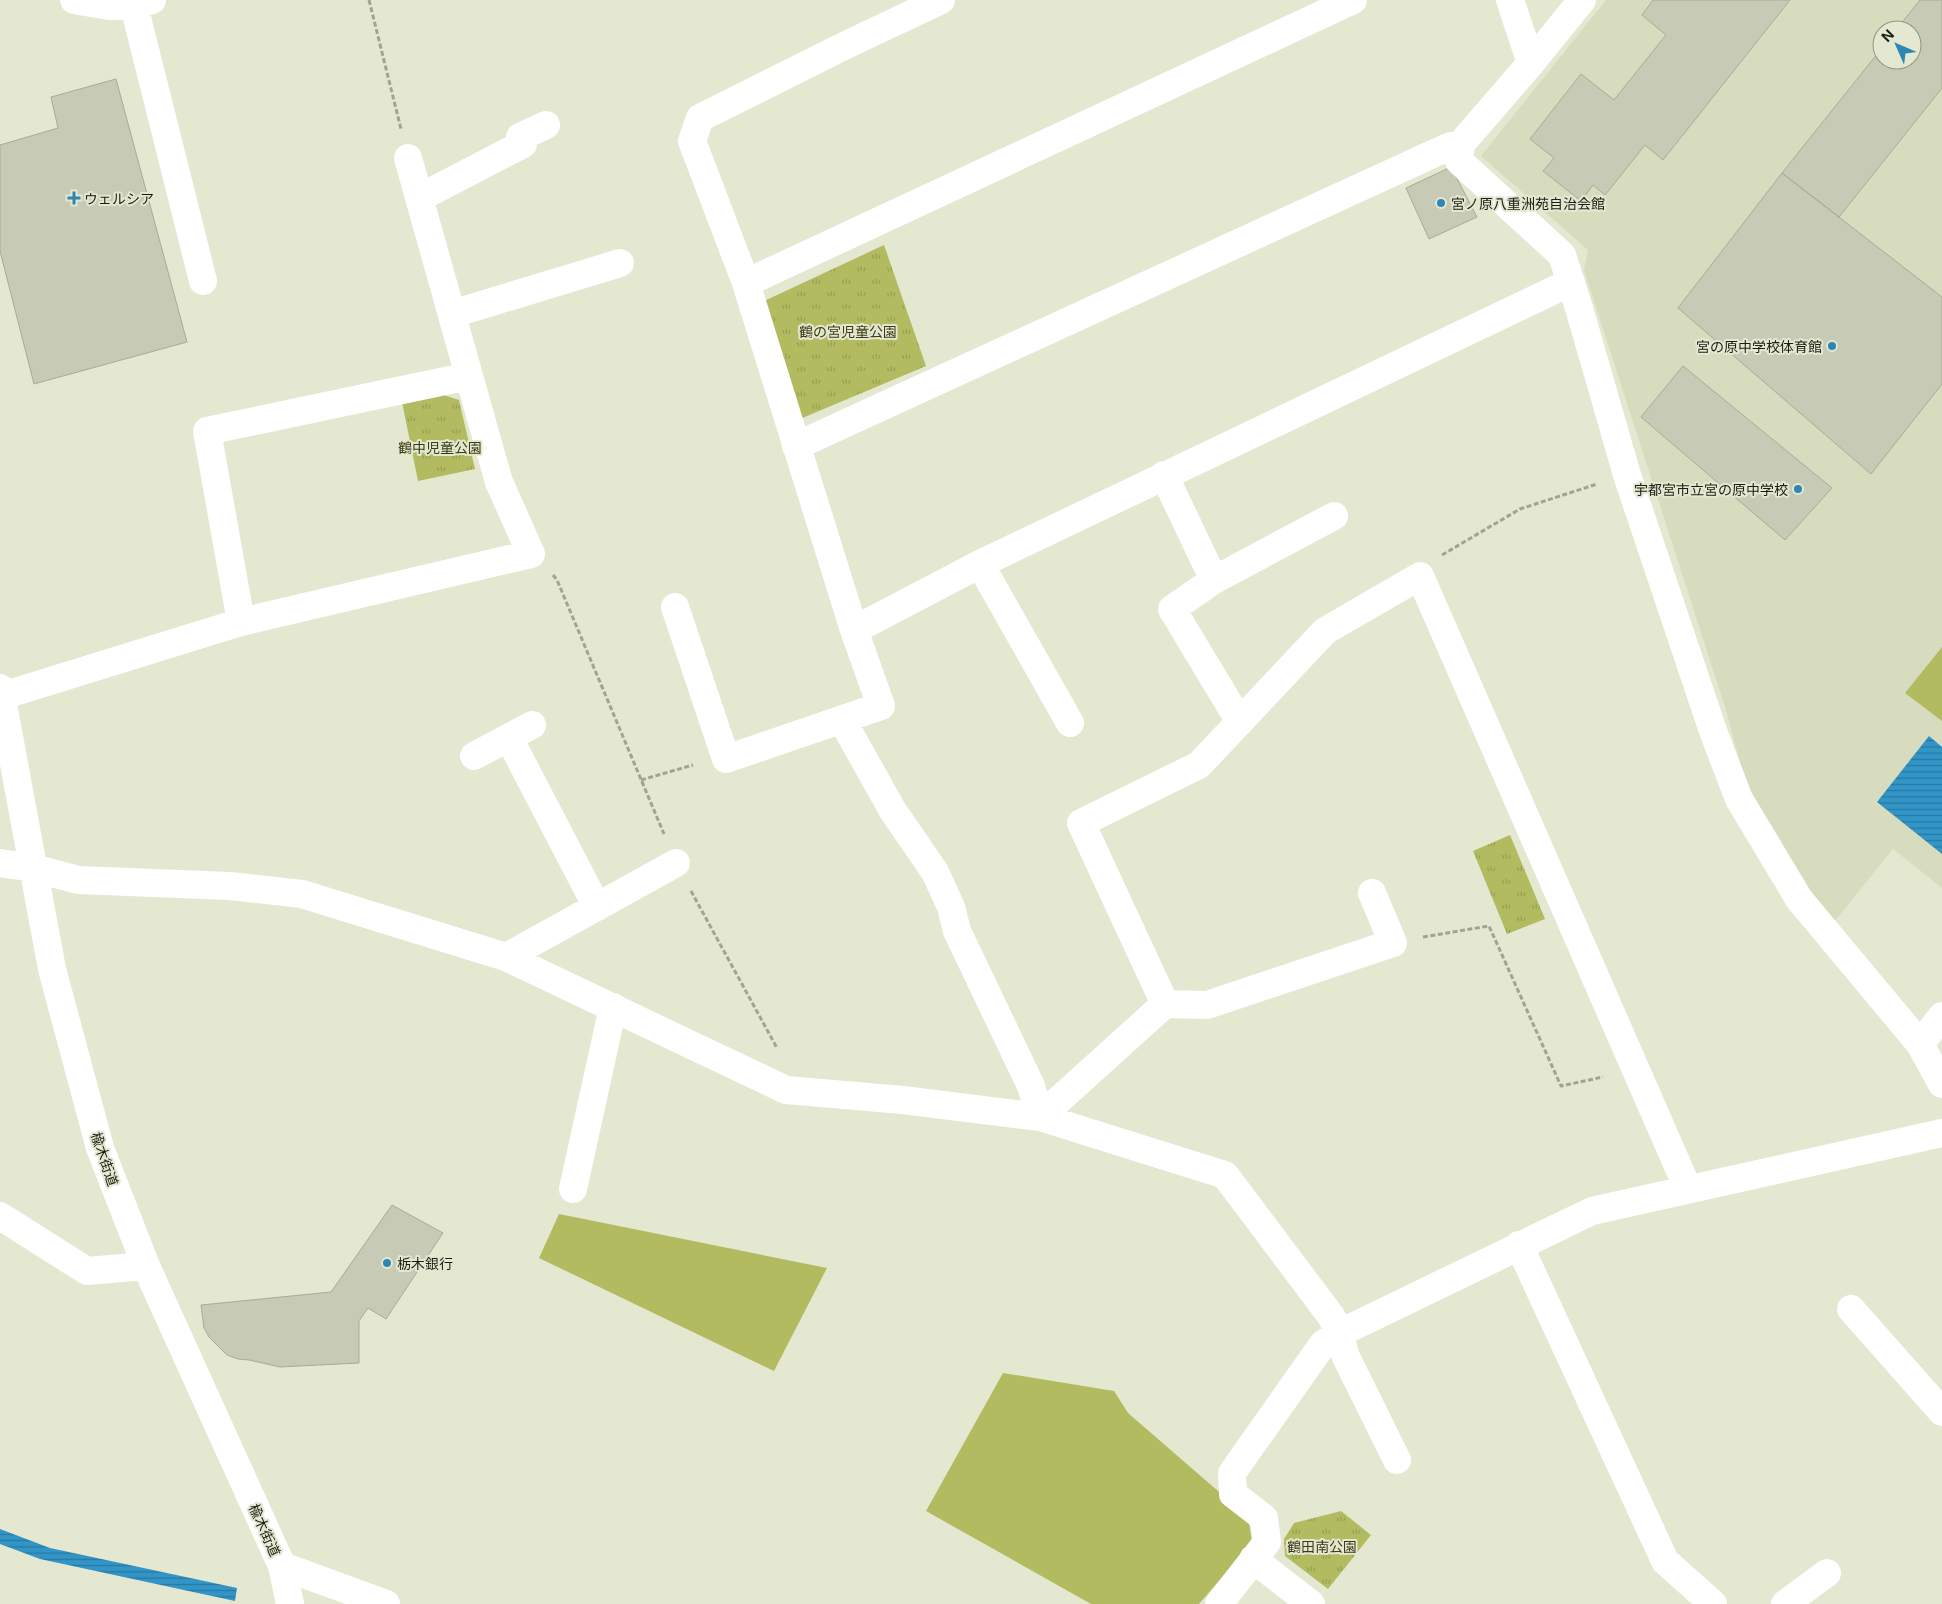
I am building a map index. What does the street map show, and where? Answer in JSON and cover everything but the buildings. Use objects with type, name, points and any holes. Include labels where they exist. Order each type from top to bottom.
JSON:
[{"type":"street","points":[[74,0],[109,6],[143,3],[203,281]]},
{"type":"street","points":[[675,607],[726,759],[881,706],[854,630],[746,283],[692,141],[700,118],[846,44],[942,0]]},
{"type":"street","points":[[746,283],[1353,0]]},
{"type":"street","points":[[1510,0],[1531,63]]},
{"type":"street","points":[[1582,0],[1461,144],[1459,161],[1562,255],[1626,475],[1738,799],[1799,899],[1920,1044],[1942,1084]]},
{"type":"street","points":[[419,198],[523,144],[520,137],[546,125]]},
{"type":"street","points":[[796,446],[1448,147],[1461,144]]},
{"type":"street","points":[[1,692],[241,622],[531,554],[498,482],[408,158]]},
{"type":"street","points":[[452,314],[620,263]]},
{"type":"street","points":[[854,630],[980,564],[1571,282]]},
{"type":"street","points":[[241,622],[207,431],[469,376]]},
{"type":"street","points":[[1164,475],[1214,580]]},
{"type":"street","points":[[1240,722],[1172,609],[1214,580],[1334,516]]},
{"type":"street","points":[[980,564],[1070,723]]},
{"type":"street","points":[[1165,1004],[1080,823],[1199,765],[1325,631],[1420,576],[1688,1189]]},
{"type":"street","name":"楡木街道","points":[[1,692],[52,969],[97,1139],[146,1266],[282,1566],[290,1604]]},
{"type":"street","points":[[842,720],[893,811],[935,872],[952,907],[957,931],[1031,1086],[1040,1117]]},
{"type":"street","points":[[474,756],[520,732],[597,906]]},
{"type":"street","points":[[0,863],[34,868],[78,880],[230,886],[302,894],[506,957],[613,1006],[786,1090],[903,1100],[1040,1117],[1225,1175],[1331,1316],[1340,1333],[1345,1355],[1397,1460]]},
{"type":"street","points":[[506,957],[676,863]]},
{"type":"street","points":[[1040,1117],[1165,1004],[1207,1005],[1393,943],[1372,893]]},
{"type":"street","points":[[572,1189],[613,1006]]},
{"type":"street","points":[[1920,1044],[1942,1016]]},
{"type":"street","points":[[1219,1604],[1267,1542],[1264,1518],[1233,1494],[1232,1473],[1323,1344],[1340,1333],[1358,1326],[1519,1245],[1592,1211],[1942,1133]]},
{"type":"street","points":[[0,1216],[87,1270],[146,1266]]},
{"type":"street","points":[[1519,1245],[1665,1561],[1713,1604]]},
{"type":"street","points":[[1851,1309],[1942,1412]]},
{"type":"street","points":[[1253,1560],[1311,1604]]},
{"type":"street","points":[[282,1566],[386,1604]]},
{"type":"street","points":[[1785,1604],[1826,1574]]},
{"type":"path","points":[[369,0],[408,158]]},
{"type":"path","points":[[1420,576],[1427,564],[1520,510],[1626,475]]},
{"type":"path","points":[[531,554],[546,564],[557,580],[676,863],[800,1092]]},
{"type":"path","points":[[641,780],[724,756]]},
{"type":"path","points":[[1393,943],[1489,926],[1560,1086],[1636,1070]]},
{"type":"shaded area","name":"宇都宮市立宮の原中学校","points":[[1606,0],[1942,0],[1942,888],[1893,849],[1834,922],[1805,889],[1748,793],[1725,707],[1584,270],[1588,250],[1481,156]]},
{"type":"green space","name":"鶴の宮児童公園","points":[[884,245],[926,366],[800,419],[760,303]]},
{"type":"green space","name":"鶴中児童公園","points":[[441,394],[459,400],[475,469],[418,481],[402,402]]},
{"type":"green space","points":[[1942,647],[1942,721],[1905,693]]},
{"type":"green space","points":[[1510,835],[1545,919],[1507,934],[1473,851]]},
{"type":"green space","points":[[559,1214],[827,1268],[774,1371],[539,1258]]},
{"type":"green space","points":[[1003,1373],[1114,1391],[1128,1413],[1248,1517],[1252,1542],[1199,1604],[1091,1604],[926,1511]]},
{"type":"green space","name":"鶴田南公園","points":[[1341,1511],[1371,1535],[1328,1589],[1285,1556],[1284,1539],[1294,1523]]},
{"type":"water","points":[[1929,736],[1942,747],[1942,854],[1877,802]]},
{"type":"water","points":[[0,1529],[50,1548],[237,1588],[235,1601],[40,1559],[0,1544]]},
{"type":"place","name":"ウェルシア","points":[[74,198]]},
{"type":"place","name":"宮ノ原八重洲苑自治会館","points":[[1441,203]]},
{"type":"place","name":"宮の原中学校体育館","points":[[1832,346]]},
{"type":"place","name":"宇都宮市立宮の原中学校","points":[[1798,489]]},
{"type":"place","name":"栃木銀行","points":[[387,1263]]}]
